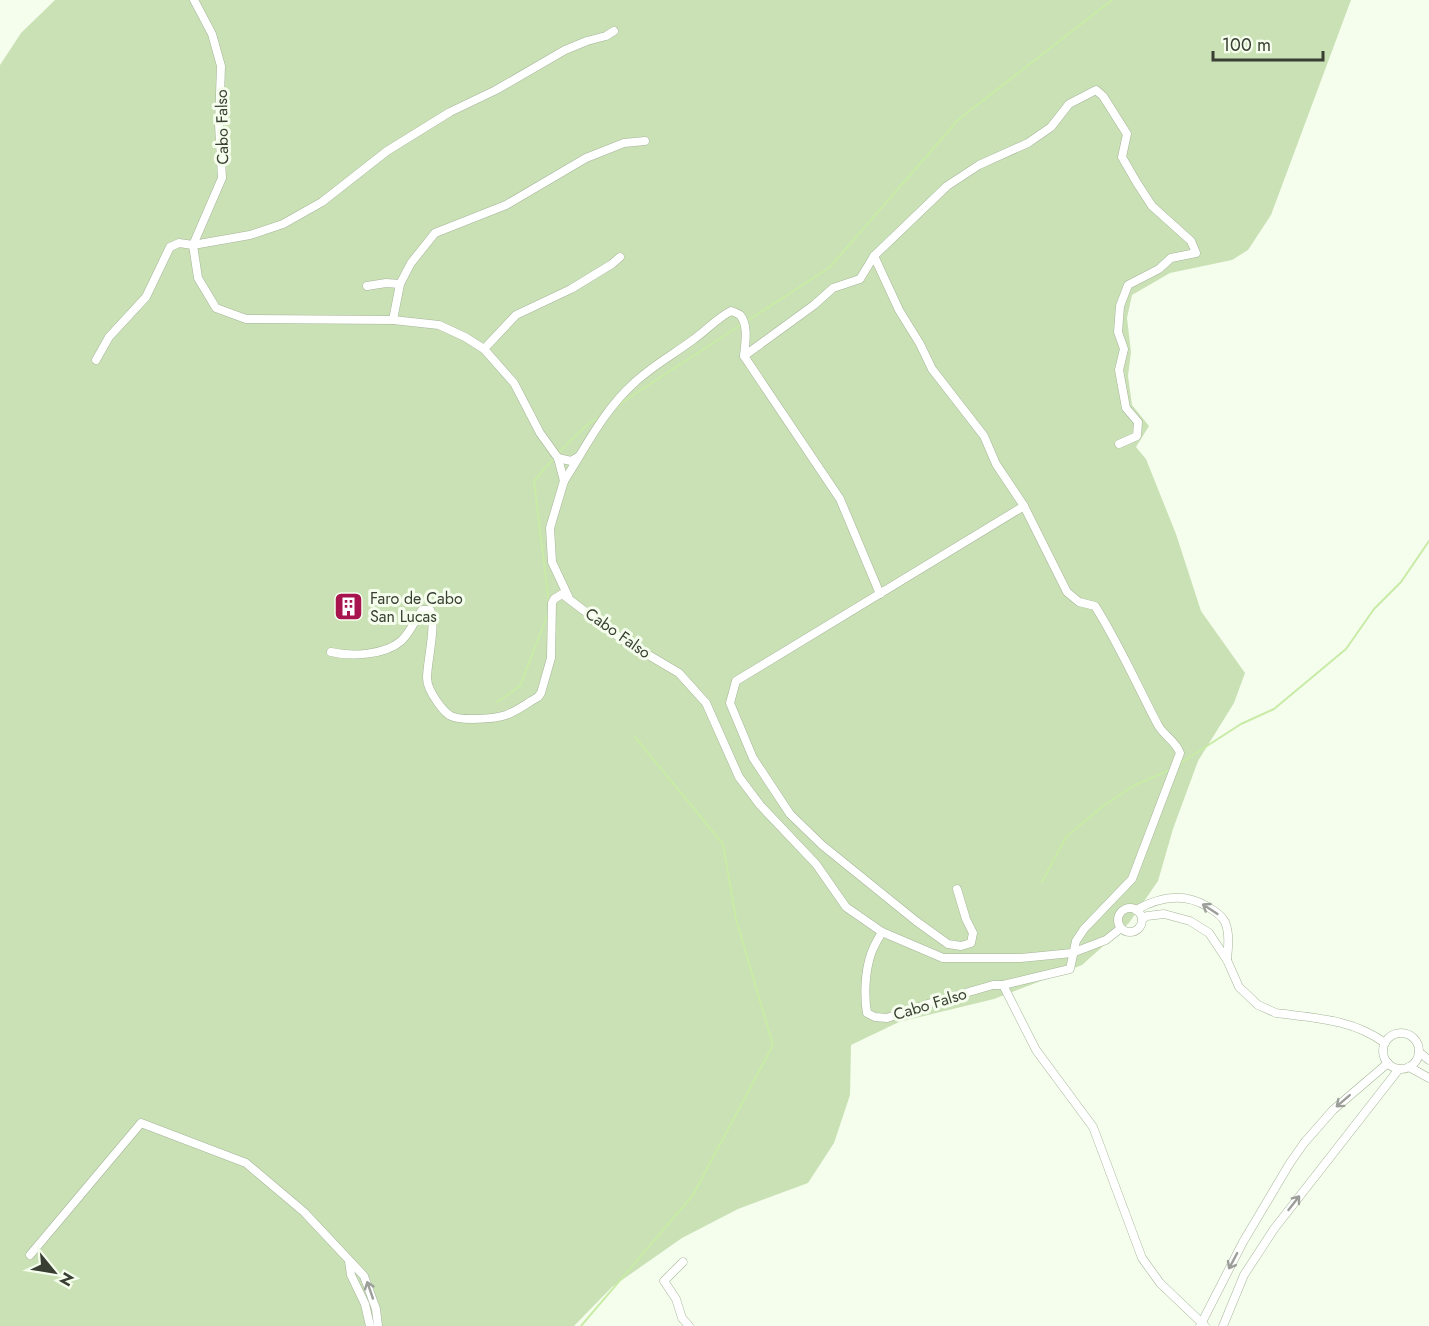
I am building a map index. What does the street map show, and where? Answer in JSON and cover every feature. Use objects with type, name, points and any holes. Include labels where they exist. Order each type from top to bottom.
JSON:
[{"type":"street","name":"Cabo Falso","points":[[193,245],[222,178],[223,161],[219,124],[221,66],[212,34],[194,0]]},
{"type":"street","points":[[96,360],[110,337],[146,297],[170,247],[179,243],[193,245],[250,235],[283,224],[322,202],[387,151],[450,112],[496,90],[565,50],[614,31]]},
{"type":"street","points":[[880,594],[840,499],[744,356],[814,305],[833,288],[860,279],[874,256],[947,186],[979,165],[1028,143],[1051,127],[1069,104],[1096,90],[1103,96],[1127,134],[1122,157],[1137,183],[1152,206],[1191,241],[1196,252],[1171,258],[1159,269],[1128,285],[1120,306],[1118,332],[1124,349],[1119,370],[1126,408],[1138,422],[1137,436],[1119,444]]},
{"type":"street","points":[[393,320],[400,284],[411,262],[435,233],[506,205],[586,158],[624,142],[645,141]]},
{"type":"street","points":[[193,245],[198,278],[216,308],[246,319],[393,320],[439,325],[484,349],[514,383],[540,433],[558,458],[564,481]]},
{"type":"street","points":[[484,349],[516,315],[571,289],[612,264],[620,256]]},
{"type":"street","points":[[874,256],[899,310],[932,369],[984,436],[996,464],[1024,506],[1067,592],[1079,602],[1095,606],[1113,634],[1160,728],[1178,746],[1180,753],[1132,879],[1084,929],[1076,941],[1070,969],[1003,985],[1036,1050],[1093,1127],[1142,1258],[1161,1283],[1202,1325],[1243,1242],[1299,1149],[1333,1110],[1388,1063]]},
{"type":"street","points":[[368,286],[386,283],[400,284]]},
{"type":"street","name":"Cabo Falso","points":[[744,356],[746,336],[743,324],[740,315],[730,311],[634,382],[607,412],[564,481],[550,528],[552,562],[568,596],[623,640],[679,673],[706,703],[739,777],[760,805],[816,864],[846,908],[882,933],[871,955],[866,983],[867,1013],[875,1017],[887,1018],[973,990],[1003,985]]},
{"type":"street","points":[[558,458],[571,461],[578,457]]},
{"type":"street","points":[[957,889],[966,919],[974,933],[971,943],[961,946],[948,944],[916,921],[822,845],[790,814],[753,758],[730,703],[736,681],[1024,506]]},
{"type":"street","points":[[332,652],[344,655],[385,650],[402,640],[422,610],[430,610],[432,649],[427,675],[428,685],[436,699],[444,711],[457,718],[496,718],[517,710],[541,693],[551,658],[552,603],[560,594],[568,596]]},
{"type":"street","points":[[1227,960],[1228,938],[1225,922],[1218,912],[1197,900],[1180,897],[1164,899],[1136,910],[1129,908],[1122,912],[1118,922],[1121,928],[1128,932],[1135,931],[1142,919],[1147,916],[1164,914],[1190,921],[1209,933],[1227,960],[1239,987],[1258,1005],[1276,1013],[1351,1024],[1371,1032],[1386,1043]]},
{"type":"street","points":[[1164,899],[1164,914]]},
{"type":"street","points":[[1136,910],[1142,919]]},
{"type":"street","points":[[882,933],[943,958],[1021,958],[1072,954],[1106,940],[1121,928]]},
{"type":"street","points":[[1216,946],[1228,938]]},
{"type":"street","points":[[1419,1052],[1414,1064],[1399,1069],[1388,1063],[1383,1051],[1386,1043],[1394,1035],[1404,1033],[1416,1041],[1419,1052],[1429,1060]]},
{"type":"street","points":[[1409,1067],[1429,1078]]},
{"type":"street","points":[[1223,1326],[1244,1275],[1268,1237],[1399,1069]]},
{"type":"street","points":[[30,1254],[141,1123],[246,1163],[304,1212],[360,1271],[367,1282],[376,1309],[378,1326]]},
{"type":"street","points":[[349,1261],[351,1275],[365,1304],[370,1326]]},
{"type":"street","points":[[683,1262],[664,1281],[676,1299],[682,1318],[688,1326]]},
{"type":"green space","points":[[55,0],[1351,0],[1271,215],[1248,250],[1232,260],[1170,273],[1132,295],[1127,318],[1131,352],[1128,376],[1132,405],[1149,426],[1136,447],[1146,459],[1176,534],[1201,611],[1245,673],[1234,703],[1198,761],[1173,829],[1158,881],[1129,923],[1082,965],[994,999],[899,1022],[851,1045],[850,1095],[834,1143],[808,1183],[738,1209],[682,1238],[612,1287],[574,1326],[0,1326],[0,65],[21,33]]},
{"type":"waterway","points":[[747,321],[829,268],[959,119],[1112,0]]},
{"type":"waterway","points":[[618,405],[742,324]]},
{"type":"waterway","points":[[558,453],[587,425],[601,416]]},
{"type":"waterway","points":[[549,603],[534,481],[554,458]]},
{"type":"waterway","points":[[1179,764],[1241,724],[1274,709],[1346,649],[1374,609],[1401,582],[1429,541]]},
{"type":"waterway","points":[[497,702],[520,686],[549,611]]},
{"type":"waterway","points":[[581,1326],[693,1195],[773,1045],[736,919],[723,844],[635,737]]},
{"type":"waterway","points":[[1042,882],[1066,837],[1103,806],[1135,785],[1172,769]]},
{"type":"place","name":"Faro de Cabo San Lucas","points":[[349,607]]}]
